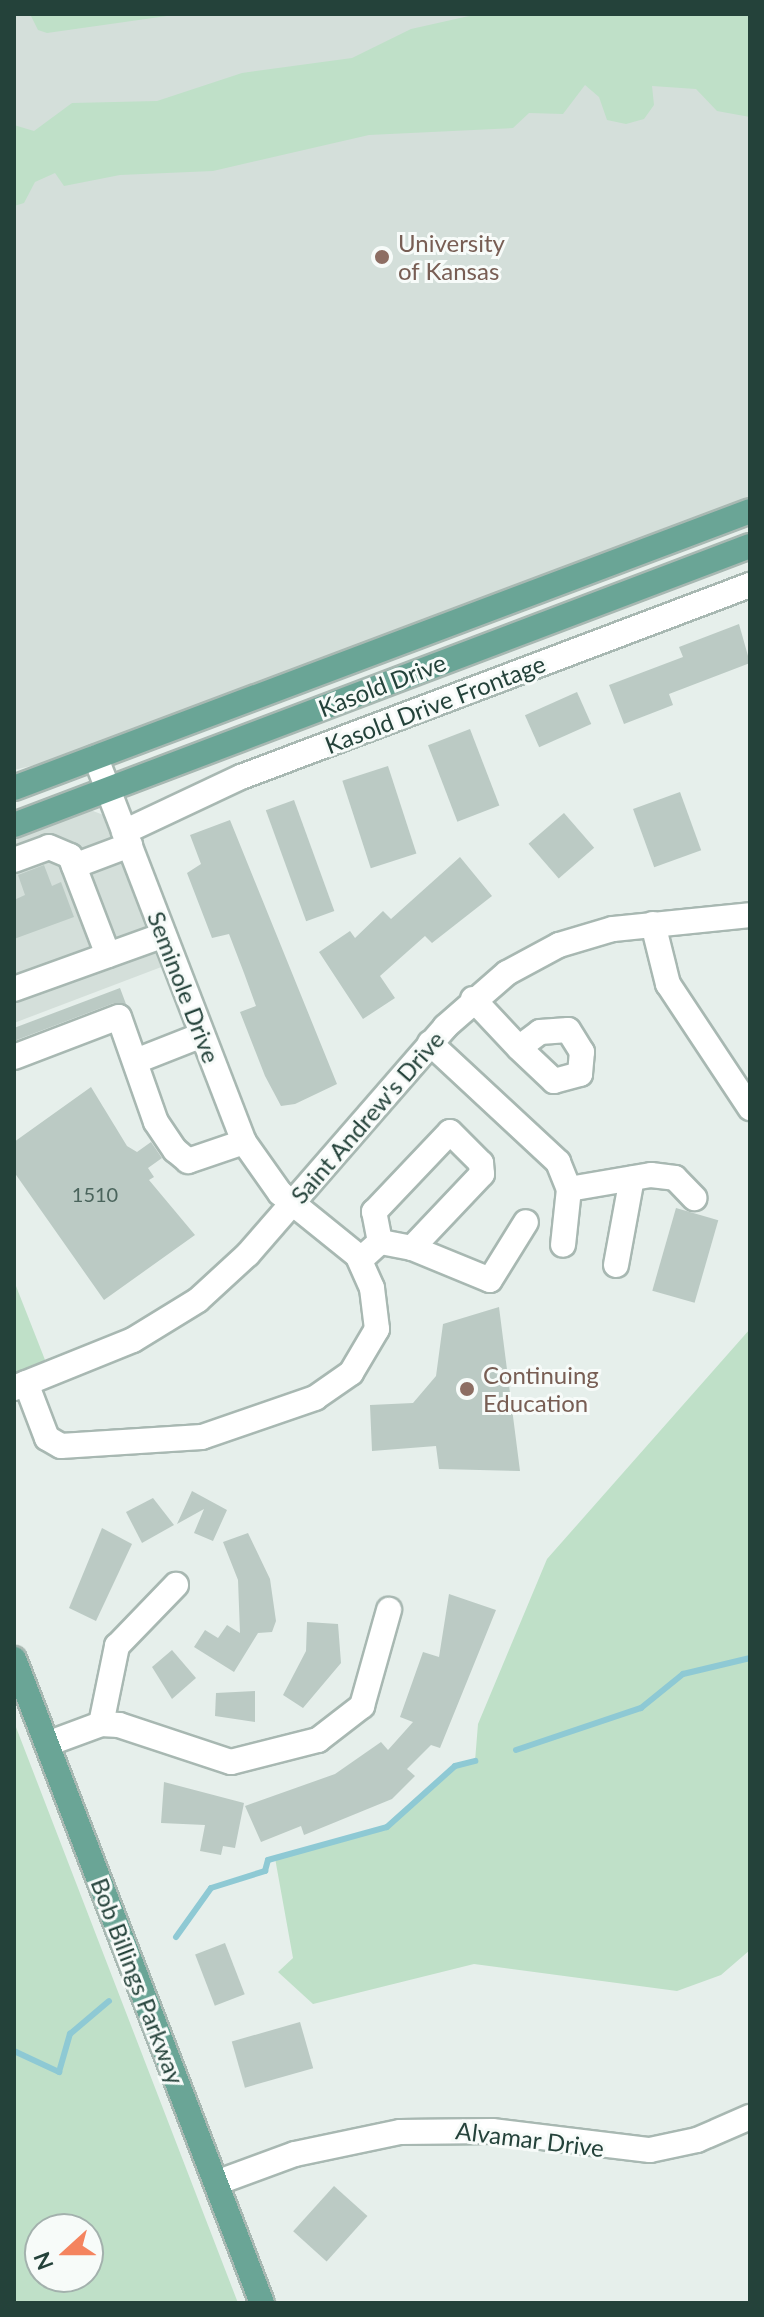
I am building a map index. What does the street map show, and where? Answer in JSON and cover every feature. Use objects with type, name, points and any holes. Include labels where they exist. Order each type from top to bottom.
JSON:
[{"type":"main road","name":"Kasold Drive","points":[[14,788],[750,511]]},
{"type":"main road","name":"Kasold Drive","points":[[14,825],[750,546]]},
{"type":"main road","name":"Bob Billings Parkway","points":[[14,1659],[262,2303]]},
{"type":"street","name":"Kasold Drive Frontage","points":[[74,866],[241,777],[750,585]]},
{"type":"street","name":"Seminole Drive","points":[[96,758],[244,1142],[265,1178],[360,1260]]},
{"type":"street","points":[[14,860],[56,847],[74,866],[108,955]]},
{"type":"street","name":"Saint Andrew's Drive","points":[[20,1386],[105,1354],[167,1321],[225,1277],[430,1043],[473,999],[559,945],[653,924],[750,915]]},
{"type":"street","points":[[653,924],[668,984],[750,1108]]},
{"type":"street","points":[[14,989],[164,935]]},
{"type":"street","points":[[473,999],[519,1048]]},
{"type":"street","points":[[14,1057],[119,1017],[156,1122],[188,1161],[244,1142]]},
{"type":"street","points":[[136,1061],[202,1035]]},
{"type":"street","points":[[430,1043],[543,1143],[569,1189],[563,1245]]},
{"type":"street","points":[[380,1242],[374,1212],[450,1132],[481,1163],[482,1174],[412,1248]]},
{"type":"street","points":[[569,1189],[632,1178],[675,1178],[694,1198]]},
{"type":"street","points":[[616,1265],[632,1178]]},
{"type":"street","points":[[380,1242],[412,1248],[490,1280],[526,1222]]},
{"type":"street","points":[[20,1386],[47,1438],[61,1446],[202,1437],[282,1412],[336,1385],[366,1354],[377,1329],[372,1288],[360,1260],[380,1242]]},
{"type":"street","points":[[101,1724],[117,1646],[176,1585]]},
{"type":"street","points":[[47,1744],[101,1724],[155,1733],[231,1762],[318,1740],[362,1706],[389,1610]]},
{"type":"street","name":"Alvamar Drive","points":[[216,2183],[295,2154],[400,2132],[492,2131],[650,2150],[697,2140],[750,2117]]},
{"type":"shaded area","name":"University of Kansas","points":[[14,14],[750,14],[750,499],[64,758],[14,770]]},
{"type":"shaded area","points":[[88,809],[106,816],[164,966],[14,1023],[14,835]]},
{"type":"green space","points":[[30,14],[181,14],[47,33],[38,30]]},
{"type":"green space","points":[[478,14],[750,14],[750,117],[717,111],[696,89],[652,86],[654,105],[644,119],[626,124],[607,120],[599,97],[585,85],[563,114],[529,113],[513,128],[369,135],[213,171],[120,175],[64,186],[55,173],[35,182],[24,203],[14,206],[14,125],[34,131],[72,103],[157,101],[242,73],[352,58],[411,29]]},
{"type":"green space","points":[[14,1281],[47,1365],[14,1377]]},
{"type":"green space","points":[[750,1329],[750,1950],[721,1975],[677,1991],[474,1964],[313,2004],[278,1972],[293,1958],[275,1858],[387,1827],[455,1766],[475,1761],[478,1724],[547,1559]]},
{"type":"green space","points":[[14,1722],[238,2303],[14,2303]]},
{"type":"building","points":[[739,624],[750,663],[669,694],[673,705],[624,724],[609,685],[683,657],[679,647]]},
{"type":"building","points":[[577,692],[591,724],[539,747],[525,715]]},
{"type":"building","points":[[470,729],[499,806],[457,822],[428,745]]},
{"type":"building","points":[[388,766],[416,853],[371,868],[342,781]]},
{"type":"building","points":[[680,792],[701,850],[654,867],[633,809]]},
{"type":"building","points":[[294,800],[334,911],[306,921],[266,810]]},
{"type":"building","points":[[564,813],[594,848],[559,879],[529,844]]},
{"type":"building","points":[[230,820],[337,1084],[295,1104],[281,1106],[265,1076],[240,1012],[256,1006],[244,973],[229,934],[212,938],[187,873],[201,864],[190,835]]},
{"type":"building","points":[[460,857],[492,896],[432,943],[425,936],[380,976],[395,998],[363,1019],[319,952],[350,931],[355,938],[383,911],[391,919]]},
{"type":"building","points":[[44,865],[52,886],[61,882],[74,917],[14,939],[14,900],[25,895],[18,875]]},
{"type":"building","points":[[120,988],[126,1004],[114,1003],[14,1041],[14,1028]]},
{"type":"building","points":[[91,1087],[127,1146],[137,1152],[151,1142],[162,1158],[148,1168],[154,1177],[149,1180],[195,1235],[104,1300],[14,1172],[14,1142]]},
{"type":"building","points":[[676,1208],[718,1220],[695,1303],[652,1291]]},
{"type":"building","name":"Continuing Education","points":[[499,1307],[520,1471],[439,1469],[436,1446],[372,1451],[370,1405],[413,1403],[436,1376],[443,1324]]},
{"type":"building","points":[[192,1491],[227,1510],[213,1541],[194,1533],[204,1509],[177,1524]]},
{"type":"building","points":[[153,1498],[174,1525],[142,1543],[126,1512]]},
{"type":"building","points":[[102,1528],[132,1544],[96,1621],[69,1608]]},
{"type":"building","points":[[248,1533],[270,1579],[276,1621],[272,1632],[258,1633],[234,1672],[194,1647],[205,1630],[218,1638],[227,1625],[240,1633],[238,1580],[223,1542]]},
{"type":"building","points":[[449,1594],[496,1610],[440,1748],[431,1745],[407,1769],[415,1776],[392,1799],[304,1835],[301,1826],[261,1842],[245,1806],[335,1774],[381,1742],[388,1750],[413,1722],[400,1717],[423,1652],[439,1657]]},
{"type":"building","points":[[307,1622],[338,1624],[341,1663],[303,1708],[283,1695],[306,1651]]},
{"type":"building","points":[[172,1650],[196,1678],[172,1699],[152,1667]]},
{"type":"building","points":[[255,1691],[255,1722],[215,1716],[216,1693]]},
{"type":"building","points":[[164,1782],[244,1803],[235,1848],[223,1846],[221,1855],[200,1851],[205,1825],[161,1823]]},
{"type":"building","points":[[225,1943],[245,1994],[215,2006],[195,1954]]},
{"type":"building","points":[[300,2022],[313,2068],[245,2088],[232,2042]]},
{"type":"building","points":[[334,2186],[367,2216],[327,2261],[293,2231]]},
{"type":"waterway","points":[[516,1750],[641,1708],[683,1674],[750,1658]]},
{"type":"waterway","points":[[176,1937],[211,1888],[265,1871],[268,1860],[387,1827],[455,1766],[475,1761]]},
{"type":"waterway","points":[[14,2051],[59,2072],[70,2034],[109,2001]]},
{"type":"place","name":"University of Kansas","points":[[382,257]]},
{"type":"place","name":"Continuing Education","points":[[467,1389]]}]
